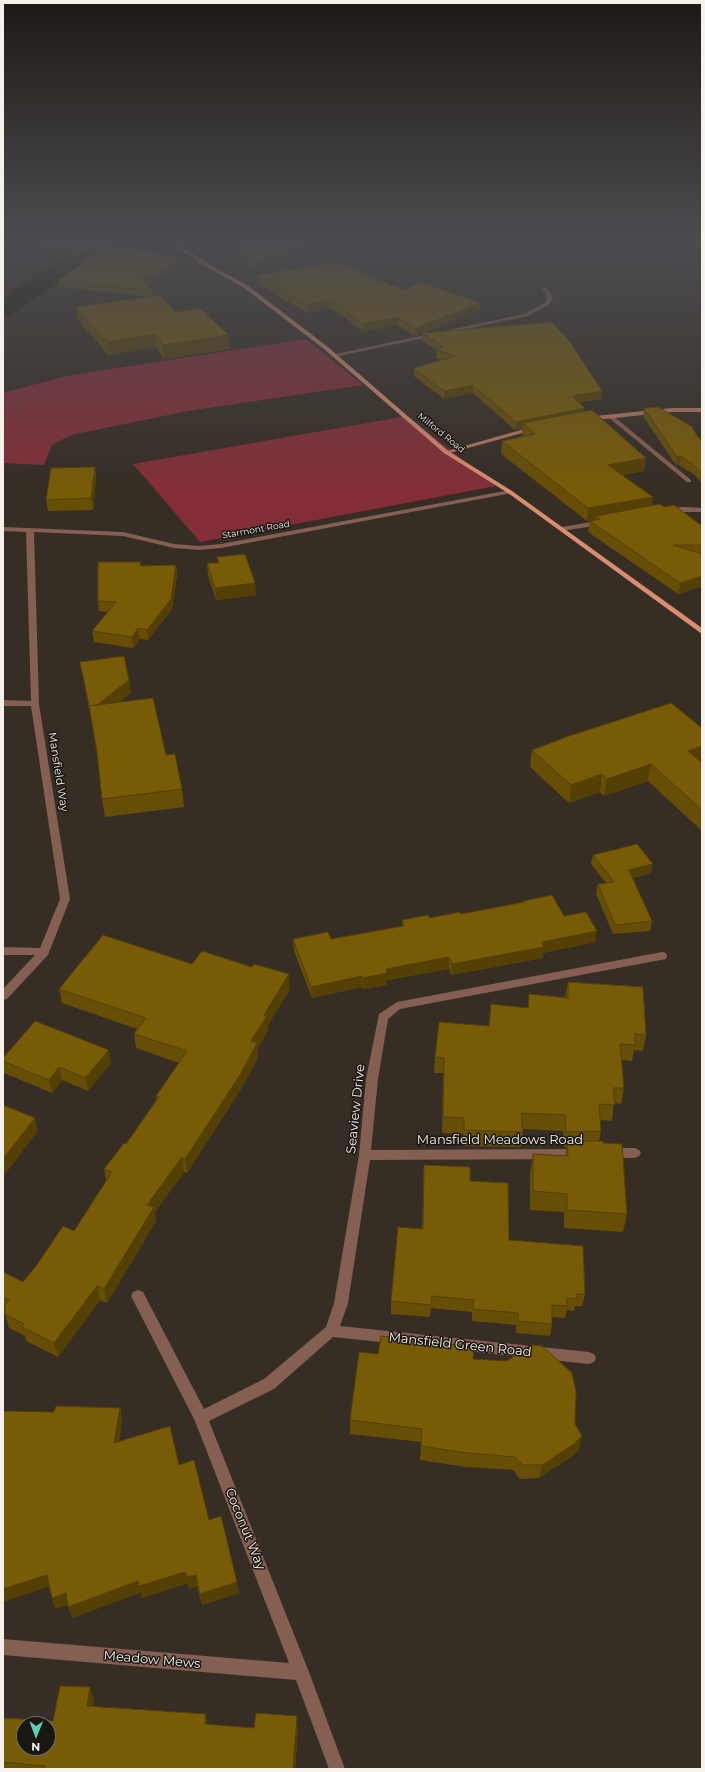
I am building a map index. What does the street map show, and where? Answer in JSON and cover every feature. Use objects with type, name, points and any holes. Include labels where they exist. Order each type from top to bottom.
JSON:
[{"type":"main road","name":"Milford Road","points":[[296,326],[334,355],[446,452],[510,492],[702,632]]},
{"type":"street","points":[[334,355],[475,326]]},
{"type":"street","points":[[576,420],[672,410],[702,410]]},
{"type":"street","points":[[610,416],[689,481]]},
{"type":"street","points":[[446,452],[546,426]]},
{"type":"street","name":"Starmont Road","points":[[3,529],[123,534],[174,546],[199,548],[221,546],[510,492]]},
{"type":"street","points":[[658,512],[685,508],[702,510]]},
{"type":"street","points":[[562,530],[613,520]]},
{"type":"street","name":"Mansfield Way","points":[[3,996],[44,952],[65,899],[35,704],[30,530]]},
{"type":"street","points":[[3,703],[35,704]]},
{"type":"street","points":[[3,951],[44,952]]},
{"type":"street","name":"Seaview Drive","points":[[201,1418],[269,1384],[331,1331],[341,1303],[365,1155],[372,1079],[383,1017],[397,1006],[662,956]]},
{"type":"street","points":[[603,1153],[635,1153]]},
{"type":"street","name":"Mansfield Meadows Road","points":[[365,1155],[587,1154]]},
{"type":"street","name":"Coconut Way","points":[[138,1296],[201,1418],[338,1769]]},
{"type":"street","name":"Mansfield Green Road","points":[[331,1331],[589,1358]]},
{"type":"street","name":"Meadow Mews","points":[[3,1647],[301,1672]]},
{"type":"shaded area","points":[[306,339],[363,385],[188,411],[71,435],[52,445],[44,465],[3,463],[3,393],[66,376]]},
{"type":"shaded area","points":[[407,416],[496,486],[200,542],[133,464]]},
{"type":"building","points":[[93,326],[219,326],[229,335],[163,345],[155,334],[107,342]]},
{"type":"building","points":[[411,326],[421,326],[415,328]]},
{"type":"building","points":[[508,326],[555,326],[570,342],[602,391],[572,396],[585,408],[516,422],[473,385],[444,391],[414,368],[456,356],[436,350],[444,347],[422,333]]},
{"type":"building","points":[[658,407],[691,426],[702,441],[702,474],[696,467],[681,456],[677,457],[644,408]]},
{"type":"building","points":[[592,410],[646,458],[608,465],[653,497],[588,508],[502,441],[535,434],[523,423]]},
{"type":"building","points":[[95,467],[91,498],[46,500],[51,468]]},
{"type":"building","points":[[660,504],[664,507],[674,505],[702,526],[702,545],[673,545],[702,554],[702,576],[680,583],[590,521],[600,519],[596,516]]},
{"type":"building","points":[[245,554],[255,583],[215,588],[207,563],[219,563],[217,557]]},
{"type":"building","points":[[98,562],[141,562],[140,566],[176,565],[171,599],[147,630],[138,628],[132,637],[92,631],[116,602],[98,601]]},
{"type":"building","points":[[124,656],[129,680],[97,705],[89,706],[80,662]]},
{"type":"building","points":[[153,698],[166,755],[175,754],[182,789],[102,799],[97,752],[89,706]]},
{"type":"building","points":[[671,703],[702,728],[702,746],[688,751],[702,763],[702,810],[651,764],[607,779],[602,774],[571,785],[532,750],[563,738]]},
{"type":"building","points":[[637,844],[653,864],[629,870],[652,921],[615,925],[598,884],[614,882],[593,855]]},
{"type":"building","points":[[552,895],[564,916],[586,912],[597,931],[542,942],[544,947],[452,964],[449,957],[386,969],[387,973],[363,978],[362,976],[311,987],[293,939],[328,932],[331,939],[404,926],[402,920],[428,915],[429,918],[460,912],[461,914]]},
{"type":"building","points":[[103,935],[192,964],[202,951],[252,967],[254,964],[289,974],[264,1015],[267,1016],[251,1041],[257,1043],[240,1075],[185,1159],[182,1157],[147,1205],[154,1207],[104,1289],[97,1286],[54,1343],[22,1327],[24,1324],[5,1314],[5,1305],[9,1300],[3,1297],[3,1272],[23,1282],[36,1266],[63,1226],[74,1231],[112,1172],[104,1169],[124,1143],[126,1144],[159,1097],[156,1096],[187,1051],[134,1034],[146,1018],[59,989]]},
{"type":"building","points":[[568,982],[643,987],[646,1035],[635,1034],[635,1045],[620,1044],[624,1088],[613,1088],[615,1105],[599,1104],[601,1131],[566,1132],[565,1115],[521,1113],[523,1132],[464,1130],[464,1118],[443,1117],[444,1058],[435,1057],[439,1022],[489,1026],[491,1004],[528,1008],[529,994],[568,998]]},
{"type":"building","points":[[35,1021],[109,1050],[85,1078],[59,1067],[49,1080],[3,1061],[3,1058]]},
{"type":"building","points":[[3,1105],[35,1118],[3,1159]]},
{"type":"building","points":[[567,1141],[603,1141],[603,1143],[622,1144],[627,1214],[567,1210],[567,1194],[533,1191],[533,1154],[568,1156]]},
{"type":"building","points":[[424,1165],[470,1167],[470,1181],[508,1183],[509,1240],[583,1246],[585,1294],[577,1294],[577,1299],[567,1298],[567,1306],[552,1305],[552,1324],[518,1321],[518,1313],[473,1309],[474,1300],[432,1296],[431,1305],[391,1301],[398,1227],[423,1229]]},
{"type":"building","points":[[381,1336],[474,1347],[473,1359],[507,1361],[531,1345],[542,1346],[572,1373],[576,1391],[575,1424],[582,1436],[574,1444],[542,1465],[522,1465],[515,1457],[467,1453],[421,1446],[422,1429],[350,1420],[359,1352],[378,1354]]},
{"type":"building","points":[[56,1406],[120,1408],[114,1443],[170,1426],[179,1465],[194,1460],[209,1520],[221,1516],[237,1582],[200,1594],[196,1575],[187,1577],[185,1572],[139,1586],[138,1581],[68,1607],[66,1593],[52,1598],[47,1575],[3,1589],[3,1411],[54,1412]]},
{"type":"building","points":[[60,1686],[90,1687],[87,1706],[206,1714],[205,1724],[254,1728],[256,1713],[297,1716],[293,1769],[44,1769],[45,1766],[3,1762],[3,1718],[16,1719],[16,1756],[56,1756],[56,1716],[54,1716]]}]
